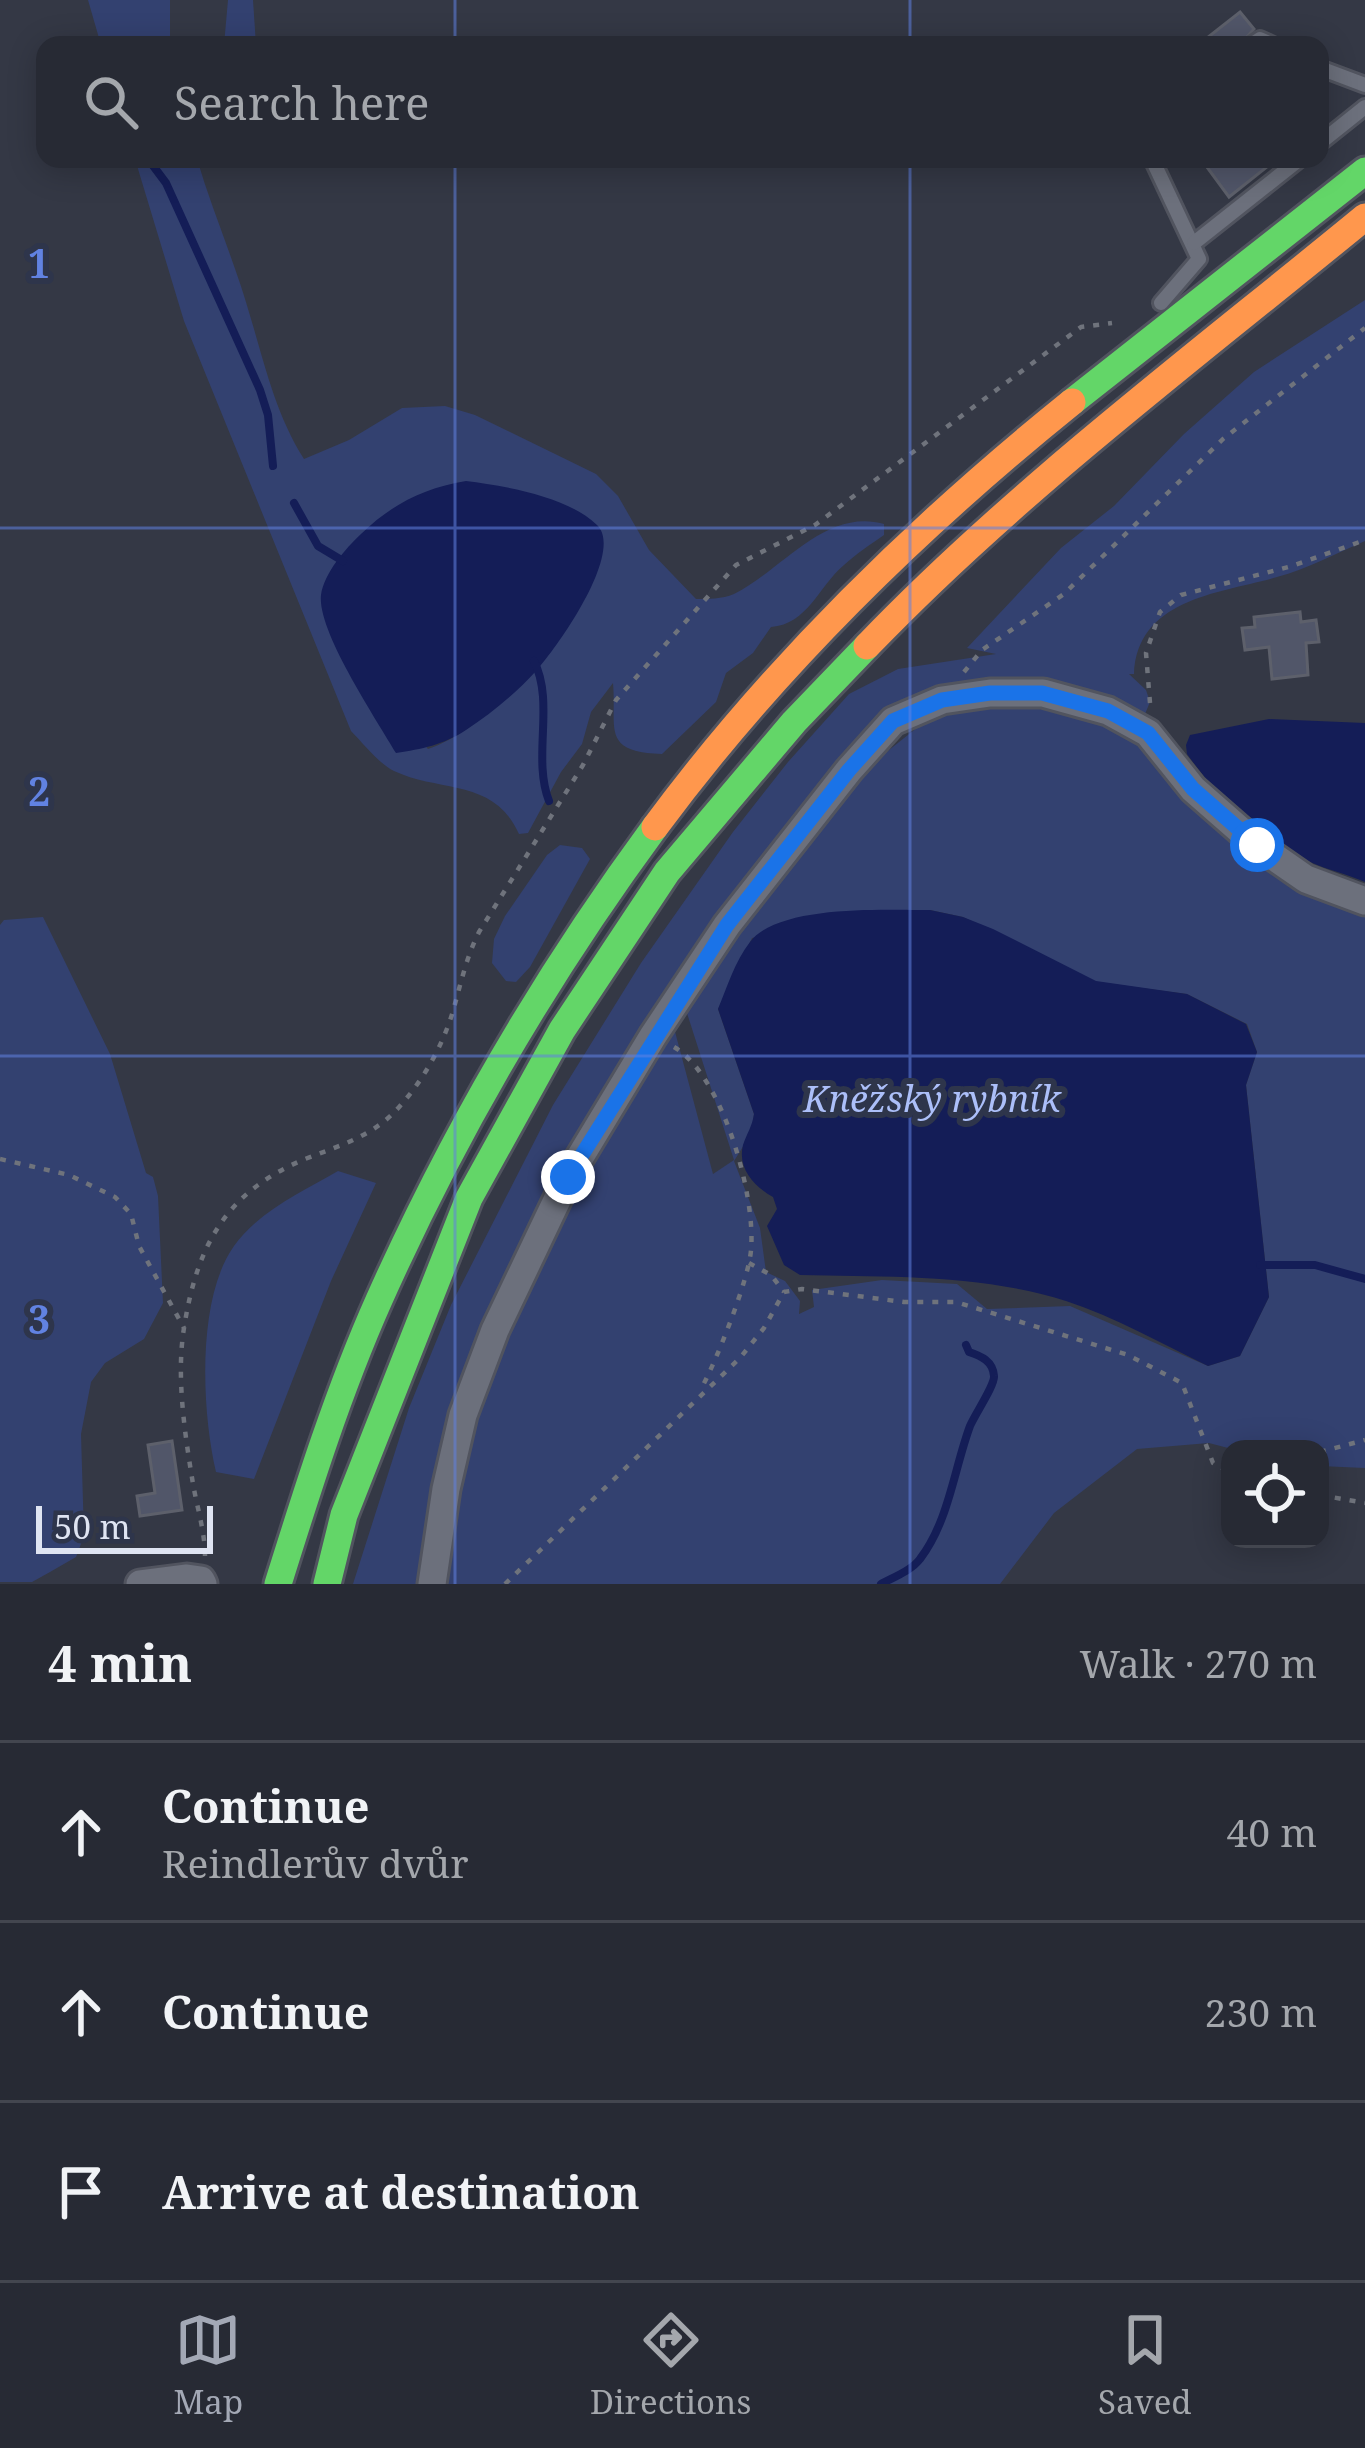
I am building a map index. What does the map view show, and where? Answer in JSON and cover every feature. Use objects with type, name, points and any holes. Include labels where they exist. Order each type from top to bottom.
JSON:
[{"type":"highway","points":[[278,1584],[302,1495],[355,1356],[434,1184],[524,1017],[636,852],[758,696],[890,560],[1033,434],[1365,171]]},
{"type":"highway","points":[[327,1584],[352,1494],[469,1198],[562,1030],[667,872],[794,722],[921,590],[1058,469],[1365,217]]},
{"type":"street","points":[[432,1584],[463,1415],[495,1330],[568,1177],[727,925],[893,721],[942,700],[990,693],[1042,693],[1108,711],[1148,733],[1193,789],[1257,845],[1306,880],[1365,901]]},
{"type":"street","points":[[140,1584],[187,1577],[202,1582]]},
{"type":"lane","points":[[1329,71],[1365,85]]},
{"type":"lane","points":[[1329,136],[1365,107]]},
{"type":"lane","points":[[1141,323],[1199,259],[1156,168]]},
{"type":"lane","points":[[1194,244],[1289,168]]},
{"type":"lane","points":[[1033,434],[1126,339]]},
{"type":"path","points":[[202,1582],[206,1550],[186,1422],[184,1328],[203,1259],[221,1218],[260,1182],[373,1131],[399,1108],[431,1065],[478,932],[583,765],[607,715],[736,566],[815,525],[1081,327],[1141,323]]},
{"type":"path","points":[[942,700],[982,650],[1064,594],[1223,439],[1365,328]]},
{"type":"path","points":[[1148,733],[1146,653],[1160,613],[1181,595],[1365,541]]},
{"type":"path","points":[[653,1036],[681,1051],[704,1078],[727,1120],[750,1213],[749,1264],[698,1396]]},
{"type":"path","points":[[0,1159],[69,1174],[115,1197],[130,1214],[139,1246],[184,1328]]},
{"type":"path","points":[[749,1264],[771,1275],[784,1292]]},
{"type":"path","points":[[784,1292],[802,1289],[904,1302],[956,1302],[1128,1355],[1182,1383],[1214,1463],[1221,1467]]},
{"type":"path","points":[[505,1584],[740,1358],[784,1292]]},
{"type":"path","points":[[1329,1450],[1365,1440]]},
{"type":"path","points":[[1214,1463],[1221,1463]]},
{"type":"path","points":[[1329,1497],[1365,1503]]},
{"type":"shaded area","points":[[88,0],[170,0],[170,36],[98,36]]},
{"type":"shaded area","points":[[228,0],[253,0],[255,36],[225,36]]},
{"type":"shaded area","points":[[138,168],[200,168],[273,391],[304,459],[349,440],[402,408],[445,406],[475,415],[596,474],[618,496],[649,550],[696,599],[734,594],[804,544],[842,525],[884,524],[884,535],[844,565],[804,612],[771,627],[753,653],[726,673],[716,702],[662,754],[620,743],[614,725],[613,683],[591,712],[582,744],[528,833],[519,834],[508,816],[481,795],[394,771],[351,731],[184,321]],"holes":[[[338,559],[569,621],[543,658],[467,729],[428,749],[333,635],[326,620]]]},
{"type":"shaded area","points":[[1365,300],[1365,541],[1299,570],[1208,595],[1166,614],[1150,629],[1139,649],[1134,674],[1129,674],[1146,690],[1150,702],[1138,718],[1071,689],[982,679],[928,692],[666,998],[713,1174],[734,1160],[686,1010],[774,881],[874,762],[933,715],[985,703],[1076,713],[1127,730],[1313,891],[1365,915],[1365,1468],[1329,1466],[1329,1440],[1221,1440],[1221,1446],[1137,1449],[1054,1513],[1000,1584],[353,1584],[409,1408],[451,1305],[553,1105],[641,963],[733,832],[849,694],[898,669],[996,654],[967,648],[1061,548],[1114,506],[1184,434],[1254,372]],"holes":[[[878,910],[930,910],[963,917],[1096,982],[1187,994],[1247,1024],[1257,1052],[1246,1085],[1269,1297],[1240,1356],[1208,1366],[1070,1306],[987,1309],[957,1284],[882,1280],[812,1290],[814,1307],[799,1314],[800,1301],[785,1281],[766,1272],[760,1228],[734,1161],[752,1132],[754,1114],[718,1009],[752,938]]]},
{"type":"shaded area","points":[[560,845],[582,848],[590,859],[530,967],[516,982],[506,981],[492,963],[494,939],[547,855]]},
{"type":"shaded area","points":[[43,917],[110,1054],[146,1173],[153,1177],[163,1303],[144,1339],[105,1363],[91,1382],[81,1434],[84,1536],[76,1557],[32,1582],[0,1582],[0,925],[4,920]]},
{"type":"shaded area","points":[[338,1171],[376,1183],[331,1281],[254,1479],[216,1472],[206,1357],[213,1295],[222,1269],[234,1246],[256,1222]]},
{"type":"water","points":[[466,481],[517,489],[584,515],[597,525],[603,538],[602,556],[572,622],[520,687],[457,735],[396,753],[328,630],[322,611],[323,587],[343,554],[385,514],[422,493]]},
{"type":"water","points":[[1269,719],[1365,723],[1365,882],[1310,862],[1274,842],[1227,802],[1187,754],[1190,735]]},
{"type":"water","name":"Kněžský rybník","points":[[930,910],[993,929],[1096,981],[1187,994],[1246,1024],[1257,1052],[1246,1085],[1269,1297],[1240,1356],[1208,1366],[1102,1315],[1034,1292],[934,1279],[800,1275],[784,1265],[767,1226],[777,1209],[773,1197],[754,1182],[743,1162],[743,1145],[754,1114],[718,1009],[728,983],[750,942],[784,921],[834,912]]},
{"type":"building","points":[[1240,12],[1254,29],[1248,36],[1209,36]]},
{"type":"building","points":[[1208,168],[1266,168],[1229,197]]},
{"type":"building","points":[[1300,612],[1301,622],[1316,620],[1319,642],[1306,643],[1308,675],[1272,679],[1269,647],[1245,650],[1242,628],[1255,627],[1254,617]]},
{"type":"building","points":[[172,1441],[182,1510],[140,1516],[137,1496],[155,1493],[148,1445]]},
{"type":"waterway","points":[[155,168],[166,183],[260,390],[268,415],[273,466]]},
{"type":"waterway","points":[[294,503],[318,546],[343,561]]},
{"type":"waterway","points":[[534,661],[543,694],[542,766],[549,801]]},
{"type":"waterway","points":[[1260,1265],[1315,1265],[1365,1279]]},
{"type":"waterway","points":[[881,1584],[912,1567],[930,1544],[970,1426],[993,1380],[989,1363],[969,1352],[966,1345]]},
{"type":"traffic: fast","points":[[1072,402],[1365,171]]},
{"type":"traffic: fast","points":[[327,1584],[344,1515],[469,1198],[562,1030],[667,872],[794,722],[867,646]]},
{"type":"traffic: fast","points":[[278,1584],[350,1370],[438,1176],[540,997],[655,827]]},
{"type":"traffic: slow","points":[[867,646],[1046,478],[1365,217]]},
{"type":"traffic: slow","points":[[655,827],[749,710],[850,601],[958,498],[1072,402]]},
{"type":"route","points":[[568,1177],[727,925],[893,721],[942,700],[990,693],[1042,693],[1108,711],[1148,733],[1193,789],[1257,845]]}]
